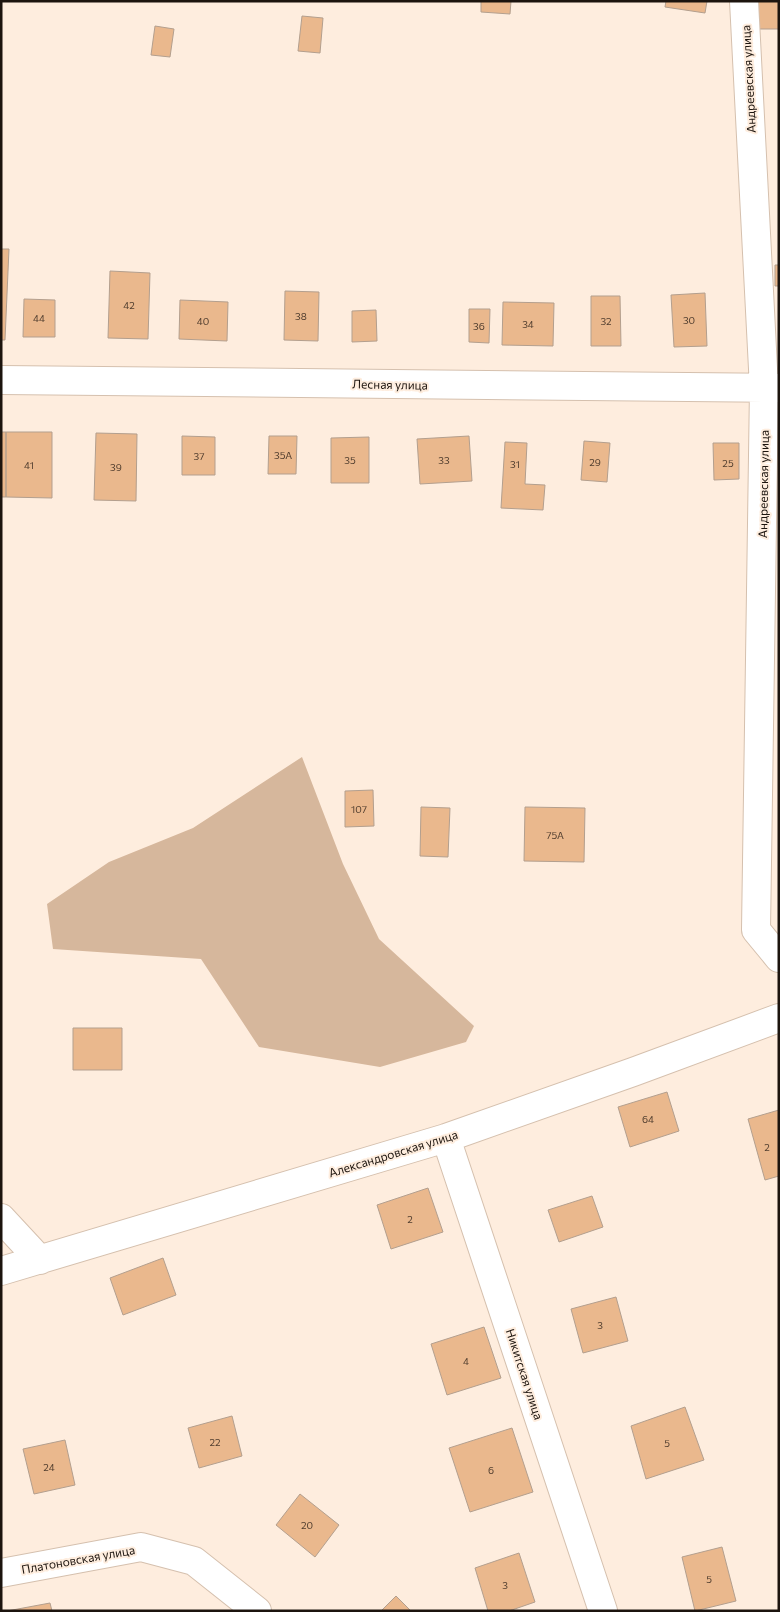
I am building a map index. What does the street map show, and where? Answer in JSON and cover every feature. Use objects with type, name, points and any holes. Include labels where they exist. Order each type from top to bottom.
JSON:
[{"type":"street","name":"Андреевская улица","points":[[744,1],[771,388],[756,930],[779,958]]},
{"type":"street","name":"Лесная улица","points":[[1,380],[771,388]]},
{"type":"street","name":"Александровская улица","points":[[1,1270],[40,1260],[446,1138],[779,1018]]},
{"type":"street","name":"Никитская улица","points":[[446,1138],[603,1611]]},
{"type":"street","points":[[1,1218],[40,1260]]},
{"type":"street","name":"Платоновская улица","points":[[1,1573],[141,1547],[194,1561],[256,1611]]},
{"type":"shaded area","points":[[302,757],[343,864],[379,939],[474,1026],[466,1042],[380,1067],[259,1047],[201,959],[53,949],[47,904],[109,862],[193,828]]},
{"type":"building","points":[[481,1],[511,1],[510,14],[481,12]]},
{"type":"building","points":[[666,1],[707,1],[705,13],[665,7]]},
{"type":"building","points":[[758,1],[779,1],[779,29],[758,29]]},
{"type":"building","points":[[302,16],[323,18],[320,53],[298,51]]},
{"type":"building","points":[[155,26],[174,29],[170,57],[151,55]]},
{"type":"building","points":[[1,249],[9,249],[5,340],[1,340]]},
{"type":"building","points":[[775,265],[779,265],[779,286],[775,286]]},
{"type":"building","points":[[110,271],[150,273],[148,339],[108,338]]},
{"type":"building","points":[[285,291],[319,292],[318,341],[284,340]]},
{"type":"building","points":[[705,293],[707,346],[674,347],[671,295]]},
{"type":"building","points":[[591,296],[620,296],[621,346],[591,346]]},
{"type":"building","points":[[24,299],[55,300],[55,337],[23,337]]},
{"type":"building","points":[[180,300],[228,302],[227,341],[179,339]]},
{"type":"building","points":[[503,302],[554,303],[553,346],[502,345]]},
{"type":"building","points":[[469,309],[490,309],[489,343],[469,342]]},
{"type":"building","points":[[376,310],[377,341],[352,342],[352,311]]},
{"type":"building","points":[[1,432],[6,432],[6,497],[1,497]]},
{"type":"building","points":[[6,432],[52,432],[52,498],[6,497]]},
{"type":"building","points":[[96,433],[137,434],[136,501],[94,500]]},
{"type":"building","points":[[182,436],[215,437],[215,475],[182,475]]},
{"type":"building","points":[[269,436],[297,436],[296,474],[268,474]]},
{"type":"building","points":[[469,436],[472,481],[420,484],[417,439]]},
{"type":"building","points":[[369,437],[369,483],[331,483],[331,438]]},
{"type":"building","points":[[584,441],[610,443],[607,482],[581,480]]},
{"type":"building","points":[[505,442],[527,443],[525,484],[545,485],[543,510],[501,508]]},
{"type":"building","points":[[713,443],[739,443],[739,479],[714,480]]},
{"type":"building","points":[[373,790],[374,826],[345,827],[345,791]]},
{"type":"building","points":[[421,807],[450,808],[448,857],[420,856]]},
{"type":"building","points":[[525,807],[585,808],[584,862],[524,861]]},
{"type":"building","points":[[73,1028],[122,1028],[122,1070],[73,1070]]},
{"type":"building","points":[[667,1092],[679,1131],[630,1147],[618,1107]]},
{"type":"building","points":[[779,1110],[779,1176],[765,1180],[748,1119]]},
{"type":"building","points":[[428,1188],[443,1232],[391,1249],[377,1205]]},
{"type":"building","points":[[592,1196],[603,1227],[559,1242],[548,1210]]},
{"type":"building","points":[[163,1258],[176,1295],[123,1315],[110,1278]]},
{"type":"building","points":[[616,1297],[628,1341],[583,1353],[571,1309]]},
{"type":"building","points":[[484,1327],[501,1378],[447,1395],[431,1344]]},
{"type":"building","points":[[685,1407],[704,1460],[646,1479],[631,1426]]},
{"type":"building","points":[[232,1416],[242,1456],[199,1468],[188,1428]]},
{"type":"building","points":[[512,1428],[533,1492],[470,1512],[449,1448]]},
{"type":"building","points":[[65,1440],[75,1485],[34,1494],[23,1449]]},
{"type":"building","points":[[300,1494],[339,1525],[315,1557],[276,1525]]},
{"type":"building","points":[[722,1547],[736,1601],[695,1611],[682,1557]]},
{"type":"building","points":[[519,1553],[535,1602],[509,1611],[488,1611],[475,1568]]},
{"type":"building","points":[[396,1596],[411,1611],[381,1611]]},
{"type":"building","points":[[50,1603],[52,1611],[7,1611]]}]
